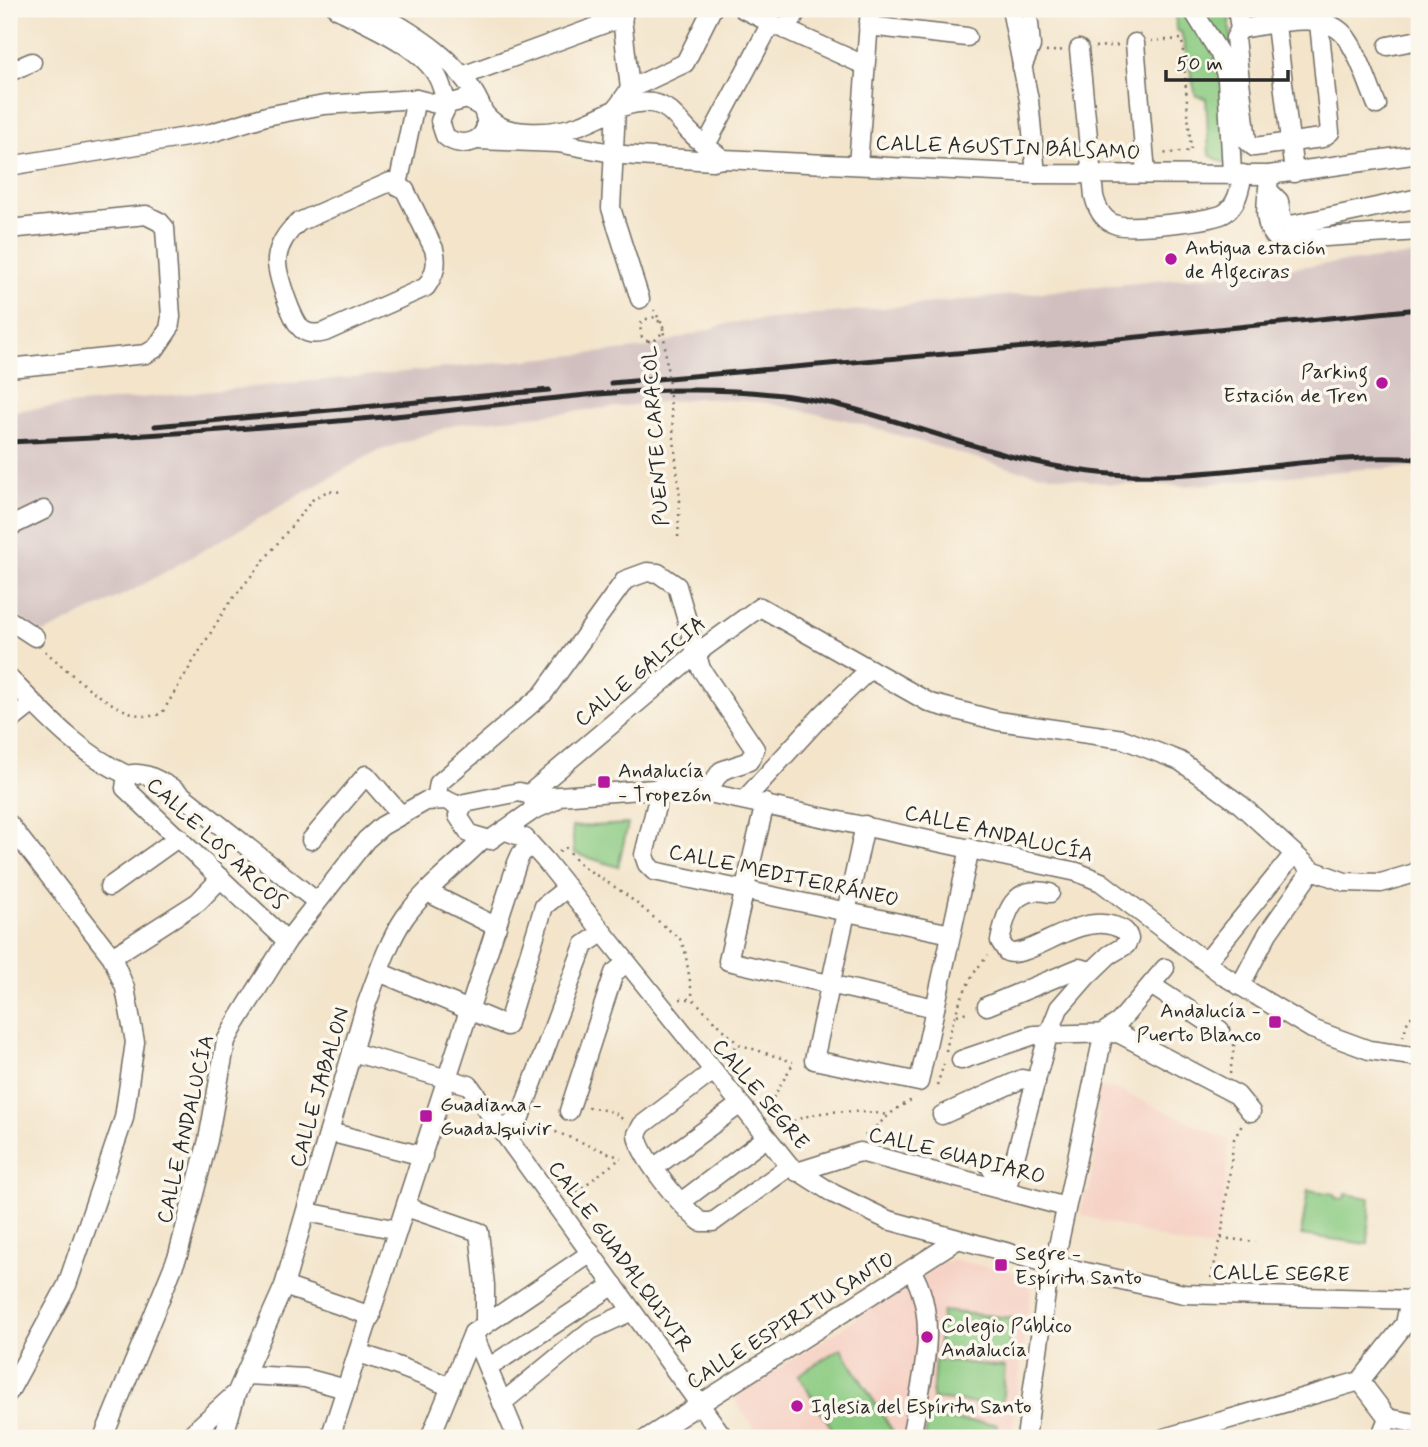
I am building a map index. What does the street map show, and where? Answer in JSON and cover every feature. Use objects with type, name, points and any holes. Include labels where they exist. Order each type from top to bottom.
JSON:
[{"type":"street","points":[[337,9],[396,39],[419,57],[438,77],[447,105],[440,121],[445,136],[459,144],[477,140],[485,130],[483,110],[469,73],[428,43],[370,9]]},
{"type":"street","points":[[646,302],[611,208],[617,109],[630,89],[685,63],[712,9]]},
{"type":"street","points":[[743,9],[864,65]]},
{"type":"street","points":[[706,145],[778,27],[799,9]]},
{"type":"street","points":[[1011,9],[1022,67],[1036,174]]},
{"type":"street","points":[[1079,49],[1096,206],[1101,215],[1118,226],[1216,217],[1232,206],[1238,173],[1227,79],[1220,54],[1192,9]]},
{"type":"street","points":[[1237,9],[1240,29],[1235,38],[1247,143],[1254,147],[1322,138],[1330,132],[1319,23]]},
{"type":"street","points":[[469,73],[622,13],[630,89]]},
{"type":"street","points":[[858,166],[869,18],[967,37]]},
{"type":"street","points":[[1240,29],[1310,20],[1332,26],[1347,37],[1377,104]]},
{"type":"street","points":[[1022,67],[1031,46],[1029,23]]},
{"type":"street","points":[[1276,24],[1294,173]]},
{"type":"street","points":[[1388,46],[1419,40]]},
{"type":"street","points":[[1135,43],[1146,173]]},
{"type":"street","points":[[9,72],[32,62]]},
{"type":"street","points":[[398,185],[416,99]]},
{"type":"street","points":[[9,166],[211,133],[266,116],[324,105],[416,99],[447,105],[467,99],[502,128],[549,134],[583,124],[617,109],[650,102],[664,106],[682,125],[723,159]]},
{"type":"street","points":[[681,159],[688,138],[682,125]]},
{"type":"street","name":"CALLE AGUSTIN BÁLSAMO","points":[[477,140],[558,143],[713,161],[723,159],[1036,174],[1238,173],[1269,183],[1294,173],[1419,154]]},
{"type":"street","points":[[382,183],[398,185],[410,198],[434,249],[436,259],[432,279],[426,287],[325,332],[318,334],[303,330],[295,318],[277,271],[281,244],[287,232],[299,222],[382,183]]},
{"type":"street","points":[[1269,183],[1279,201],[1282,220],[1291,233]]},
{"type":"street","points":[[1291,233],[1419,198]]},
{"type":"street","points":[[9,229],[146,215],[154,218],[165,228],[171,317],[164,339],[146,354],[9,368]]},
{"type":"street","points":[[1291,233],[1419,231]]},
{"type":"street","points":[[9,527],[44,510]]},
{"type":"street","points":[[461,807],[436,799],[439,783],[543,694],[625,580],[646,572],[669,578],[677,586],[694,655],[755,748],[749,761],[721,771],[706,791]]},
{"type":"street","name":"CALLE GALICIA","points":[[529,805],[553,774],[694,655],[760,607],[870,669]]},
{"type":"street","points":[[9,620],[35,637]]},
{"type":"street","points":[[746,799],[822,715],[870,669],[930,703],[998,721],[1123,739],[1180,761],[1241,805],[1312,870],[1345,881],[1381,883],[1415,873],[1419,869]]},
{"type":"street","name":"CALLE LOS ARCOS","points":[[9,678],[73,742],[108,766],[127,775],[136,772],[151,776],[174,789],[316,901]]},
{"type":"street","points":[[9,722],[33,703]]},
{"type":"street","points":[[553,774],[549,785],[560,798]]},
{"type":"street","name":"CALLE LOS ARCOS","points":[[127,775],[125,788],[287,941]]},
{"type":"street","points":[[311,840],[366,775],[400,814]]},
{"type":"street","name":"CALLE ANDALUCÍA","points":[[529,805],[560,798],[661,786],[706,791],[1077,872],[1101,882],[1240,986],[1325,1036],[1369,1050],[1419,1057]]},
{"type":"street","name":"CALLE MEDITERRÁNEO","points":[[661,786],[645,851],[647,864],[654,871],[951,934]]},
{"type":"street","points":[[330,1438],[497,927],[528,841],[529,805],[519,792],[469,802],[461,807],[458,816],[464,828],[482,840],[496,838],[506,831],[529,805]]},
{"type":"street","name":"CALLE ANDALUCÍA","points":[[103,1438],[178,1255],[208,1140],[226,1041],[287,941],[366,840],[400,814],[436,799]]},
{"type":"street","points":[[765,803],[728,961],[935,1008]]},
{"type":"street","points":[[9,824],[112,957],[125,988],[135,1042],[124,1118],[67,1284],[9,1392]]},
{"type":"street","points":[[865,825],[814,1060],[919,1083],[970,848]]},
{"type":"street","name":"CALLE SEGRE","points":[[506,831],[528,841],[545,860],[751,1121],[794,1169],[888,1220],[1050,1264],[1184,1294],[1414,1300]]},
{"type":"street","points":[[109,887],[179,837]]},
{"type":"street","name":"CALLE JABALON","points":[[222,1438],[236,1394],[284,1286],[352,1052],[379,972],[405,918],[427,892],[482,840]]},
{"type":"street","points":[[1206,962],[1294,854]]},
{"type":"street","points":[[1240,986],[1268,933],[1312,870]]},
{"type":"street","points":[[112,957],[198,902],[221,878]]},
{"type":"street","points":[[379,972],[469,1013],[507,1027],[544,906],[567,888]]},
{"type":"street","points":[[1006,1191],[1048,1036],[1059,1009],[1092,971],[1126,945],[1129,939],[1124,930],[1106,923],[1090,923],[1026,947],[1019,953],[1007,952],[1001,945],[1006,911],[1013,900],[1040,890],[1050,893]]},
{"type":"street","points":[[427,892],[497,927]]},
{"type":"street","points":[[502,1131],[520,1117],[584,945],[602,933]]},
{"type":"street","points":[[570,1107],[614,973],[626,963]]},
{"type":"street","points":[[987,1006],[1079,968],[1092,971]]},
{"type":"street","points":[[1026,1438],[1050,1264],[1057,1251],[1104,1032],[1119,1021],[1165,968]]},
{"type":"street","points":[[1151,985],[1220,1030]]},
{"type":"street","points":[[961,1060],[1034,1035],[1118,1033],[1228,1091],[1251,1112]]},
{"type":"street","name":"CALLE GUADALQUIVIR","points":[[352,1052],[469,1085],[724,1438]]},
{"type":"street","points":[[637,1134],[642,1125],[712,1072]]},
{"type":"street","points":[[942,1115],[1022,1079],[1036,1082]]},
{"type":"street","points":[[655,1167],[739,1105]]},
{"type":"street","points":[[329,1132],[422,1156]]},
{"type":"street","name":"CALLE GUADIARO","points":[[637,1134],[641,1150],[681,1202],[701,1222],[713,1222],[794,1169],[860,1152],[1066,1207]]},
{"type":"street","points":[[681,1202],[766,1138]]},
{"type":"street","points":[[989,1166],[1006,1191]]},
{"type":"street","points":[[406,1207],[479,1232],[485,1285],[479,1329],[430,1438]]},
{"type":"street","points":[[307,1212],[398,1230]]},
{"type":"street","name":"CALLE ESPIRITU SANTO","points":[[657,1436],[699,1405],[957,1240]]},
{"type":"street","points":[[479,1329],[591,1253]]},
{"type":"street","points":[[911,1270],[925,1296],[927,1346],[911,1438]]},
{"type":"street","points":[[488,1368],[614,1285]]},
{"type":"street","points":[[284,1286],[371,1316]]},
{"type":"street","points":[[1164,1438],[1360,1381],[1405,1324],[1414,1300]]},
{"type":"street","points":[[502,1403],[591,1330],[632,1311]]},
{"type":"street","points":[[479,1329],[488,1368],[517,1438]]},
{"type":"street","points":[[358,1353],[409,1369],[415,1375],[451,1387]]},
{"type":"street","points":[[244,1375],[305,1378],[346,1389]]},
{"type":"street","points":[[1360,1381],[1388,1418],[1419,1424]]},
{"type":"street","points":[[187,1438],[236,1394]]},
{"type":"street","points":[[1380,1438],[1388,1418]]},
{"type":"path","name":"PUENTE CARACOL","points":[[646,302],[660,321],[663,332],[680,500],[678,537]]},
{"type":"path","name":"PUENTE CARACOL","points":[[660,321],[648,317],[643,320],[639,332],[648,341],[660,338],[663,332]]},
{"type":"path","points":[[35,637],[58,663],[108,701],[140,716],[155,716],[167,707],[189,665],[227,606],[314,498],[328,491],[343,492]]},
{"type":"path","points":[[545,860],[566,848],[582,866],[624,893],[680,939],[685,951],[693,999],[738,1044],[802,1064],[814,1060]]},
{"type":"path","points":[[662,1008],[676,998],[693,999]]},
{"type":"path","points":[[1398,1054],[1408,1020],[1419,1010]]},
{"type":"path","points":[[1220,1030],[1235,1036],[1228,1091]]},
{"type":"path","points":[[712,1072],[738,1044]]},
{"type":"path","points":[[751,1121],[768,1108],[793,1062]]},
{"type":"path","points":[[570,1107],[614,1112],[637,1134]]},
{"type":"path","points":[[766,1138],[795,1119],[810,1114],[865,1112],[889,1115]]},
{"type":"path","points":[[1207,1295],[1222,1238],[1234,1139],[1251,1112]]},
{"type":"path","points":[[520,1117],[621,1158],[558,1207]]},
{"type":"path","points":[[1222,1238],[1256,1242]]},
{"type":"shaded area","points":[[1419,255],[1419,468],[1362,469],[1186,486],[1110,484],[1017,470],[846,420],[762,402],[700,398],[457,424],[375,452],[137,588],[44,633],[9,612],[9,411],[647,348],[730,323]]},
{"type":"shaded area","points":[[1098,1087],[1116,1089],[1229,1140],[1223,1209],[1213,1248],[1190,1246],[1081,1215],[1084,1192],[1089,1192],[1100,1113],[1095,1112]]},
{"type":"shaded area","name":"Colegio Público Andalucía","points":[[954,1260],[1033,1276],[1011,1438],[761,1438],[733,1398],[944,1262]]},
{"type":"green space","points":[[1175,9],[1228,9],[1243,150],[1236,169],[1209,155],[1206,98],[1196,96],[1181,32],[1176,30]]},
{"type":"green space","points":[[628,824],[618,867],[574,853],[572,827]]},
{"type":"green space","points":[[1308,1190],[1335,1194],[1335,1198],[1344,1199],[1345,1194],[1370,1198],[1368,1244],[1301,1235]]},
{"type":"green space","points":[[942,1311],[1012,1318],[1008,1357],[938,1350]]},
{"type":"green space","points":[[841,1348],[893,1432],[883,1438],[838,1438],[798,1375]]},
{"type":"green space","points":[[935,1360],[1005,1367],[1002,1406],[932,1399]]},
{"type":"green space","points":[[927,1418],[997,1424],[996,1438],[925,1438]]},
{"type":"railway","points":[[611,383],[1118,339],[1419,309]]},
{"type":"railway","points":[[155,426],[549,390]]},
{"type":"railway","points":[[9,442],[263,427],[589,395],[694,390],[755,392],[817,401],[857,410],[1002,454],[1091,472],[1174,475],[1337,460],[1419,459]]},
{"type":"place","name":"Antigua estación de Algeciras","points":[[1171,259]]},
{"type":"place","name":"Parking Estación de Tren","points":[[1382,383]]},
{"type":"place","name":"Andalucía - Tropezón","points":[[604,782]]},
{"type":"place","name":"Andalucía - Puerto Blanco","points":[[1275,1022]]},
{"type":"place","name":"Guadiana - Guadalquivir","points":[[426,1116]]},
{"type":"place","name":"Segre - Espíritu Santo","points":[[1001,1265]]},
{"type":"place","name":"Colegio Público Andalucía","points":[[927,1337]]},
{"type":"place","name":"Iglesia del Espíritu Santo","points":[[797,1406]]}]
